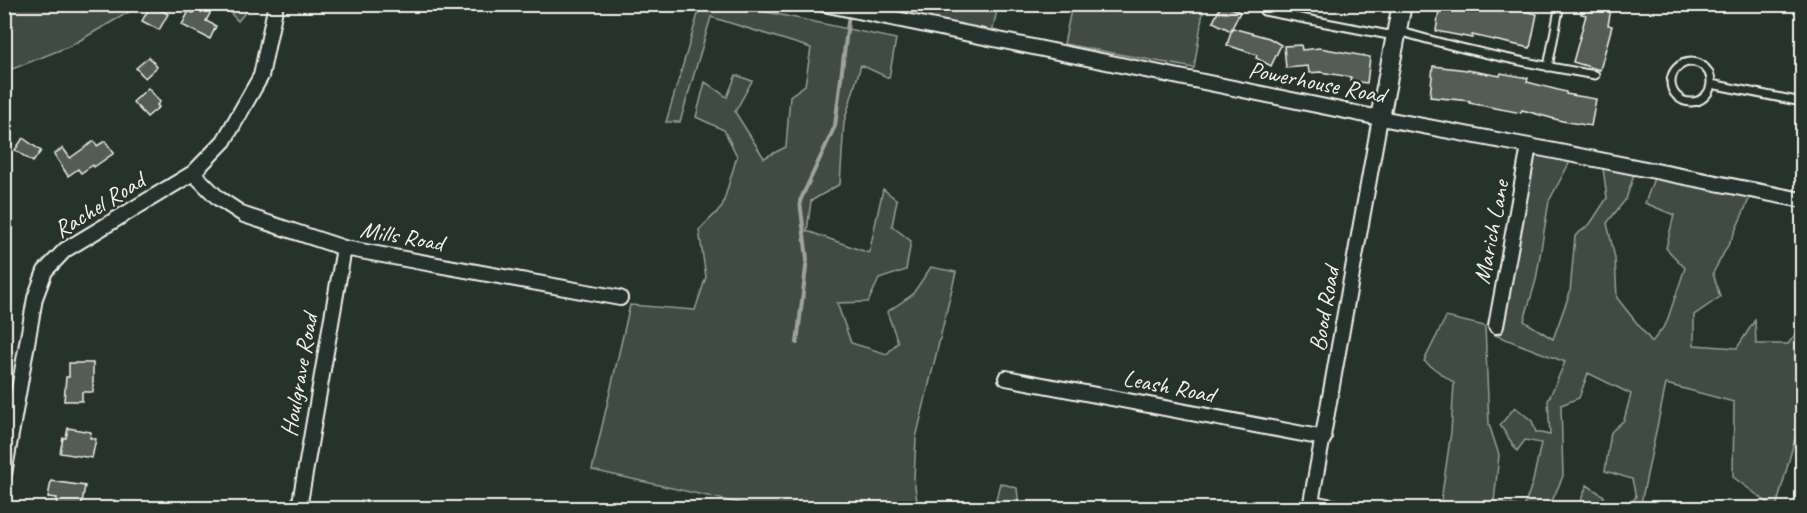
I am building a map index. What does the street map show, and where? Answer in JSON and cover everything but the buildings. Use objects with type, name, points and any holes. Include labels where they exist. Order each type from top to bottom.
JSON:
[{"type":"street","name":"Rachel Road","points":[[4,474],[36,298],[45,271],[65,250],[193,173],[224,141],[261,76],[276,4]]},
{"type":"street","name":"Powerhouse Road","points":[[823,4],[1380,118],[1803,200]]},
{"type":"street","points":[[1380,118],[1402,4]]},
{"type":"street","name":"Bood Road","points":[[1311,506],[1380,118]]},
{"type":"street","name":"Marich Lane","points":[[1496,326],[1530,146]]},
{"type":"street","name":"Mills Road","points":[[193,173],[218,198],[244,215],[344,248],[620,298]]},
{"type":"street","name":"Houlgrave Road","points":[[299,508],[344,248]]},
{"type":"street","name":"Leash Road","points":[[1006,378],[1324,438]]},
{"type":"street","points":[[1311,506],[1339,508]]},
{"type":"lane","points":[[1262,4],[1264,10],[1431,40],[1548,67],[1595,75]]},
{"type":"lane","points":[[1548,67],[1560,4]]},
{"type":"lane","points":[[1697,62],[1708,70],[1711,84],[1703,98],[1695,102],[1686,102],[1673,92],[1671,75],[1683,63],[1697,62]]},
{"type":"lane","points":[[1711,84],[1803,102]]},
{"type":"shaded area","points":[[5,4],[141,5],[70,46],[5,72]]},
{"type":"shaded area","points":[[701,4],[733,5],[896,39],[889,78],[861,65],[844,122],[840,184],[811,201],[807,231],[869,253],[883,189],[897,200],[892,226],[911,241],[906,270],[879,279],[868,302],[837,303],[851,343],[887,354],[898,342],[887,312],[912,295],[931,267],[956,272],[916,438],[914,479],[918,508],[743,508],[743,504],[592,470],[630,305],[695,310],[706,277],[699,230],[722,207],[737,156],[724,130],[696,117],[705,82],[727,97],[736,75],[752,81],[735,112],[764,158],[786,147],[790,96],[805,85],[811,48],[711,17],[680,122],[666,122]]},
{"type":"shaded area","points":[[223,5],[245,5],[248,9],[238,21]]},
{"type":"shaded area","points":[[823,5],[998,5],[991,38]]},
{"type":"shaded area","points":[[1072,5],[1204,5],[1194,68],[1064,44]]},
{"type":"shaded area","points":[[1533,156],[1572,158],[1549,201],[1536,280],[1524,321],[1553,339],[1570,292],[1575,236],[1590,224],[1607,198],[1603,168],[1634,175],[1626,199],[1607,223],[1615,258],[1617,298],[1652,342],[1666,324],[1685,268],[1666,248],[1674,215],[1645,203],[1654,178],[1750,197],[1713,273],[1720,297],[1694,315],[1694,345],[1737,348],[1755,320],[1756,344],[1788,344],[1800,328],[1802,331],[1802,421],[1800,420],[1776,508],[1766,508],[1768,503],[1733,477],[1734,402],[1666,384],[1640,508],[1626,508],[1636,497],[1632,479],[1605,471],[1611,432],[1624,420],[1631,394],[1588,373],[1579,398],[1561,405],[1563,476],[1549,508],[1440,508],[1451,432],[1454,383],[1424,361],[1446,317],[1485,326],[1489,424],[1499,455],[1494,502],[1524,507],[1533,481],[1541,443],[1525,440],[1517,451],[1500,425],[1515,407],[1532,421],[1536,432],[1550,435],[1548,401],[1565,362],[1495,335]]},
{"type":"shaded area","points":[[1000,483],[1017,488],[1019,508],[994,508]]},
{"type":"shaded area","points":[[1587,485],[1604,496],[1601,508],[1578,508]]},
{"type":"waterway","points":[[797,343],[807,259],[800,201],[835,126],[849,14]]}]
